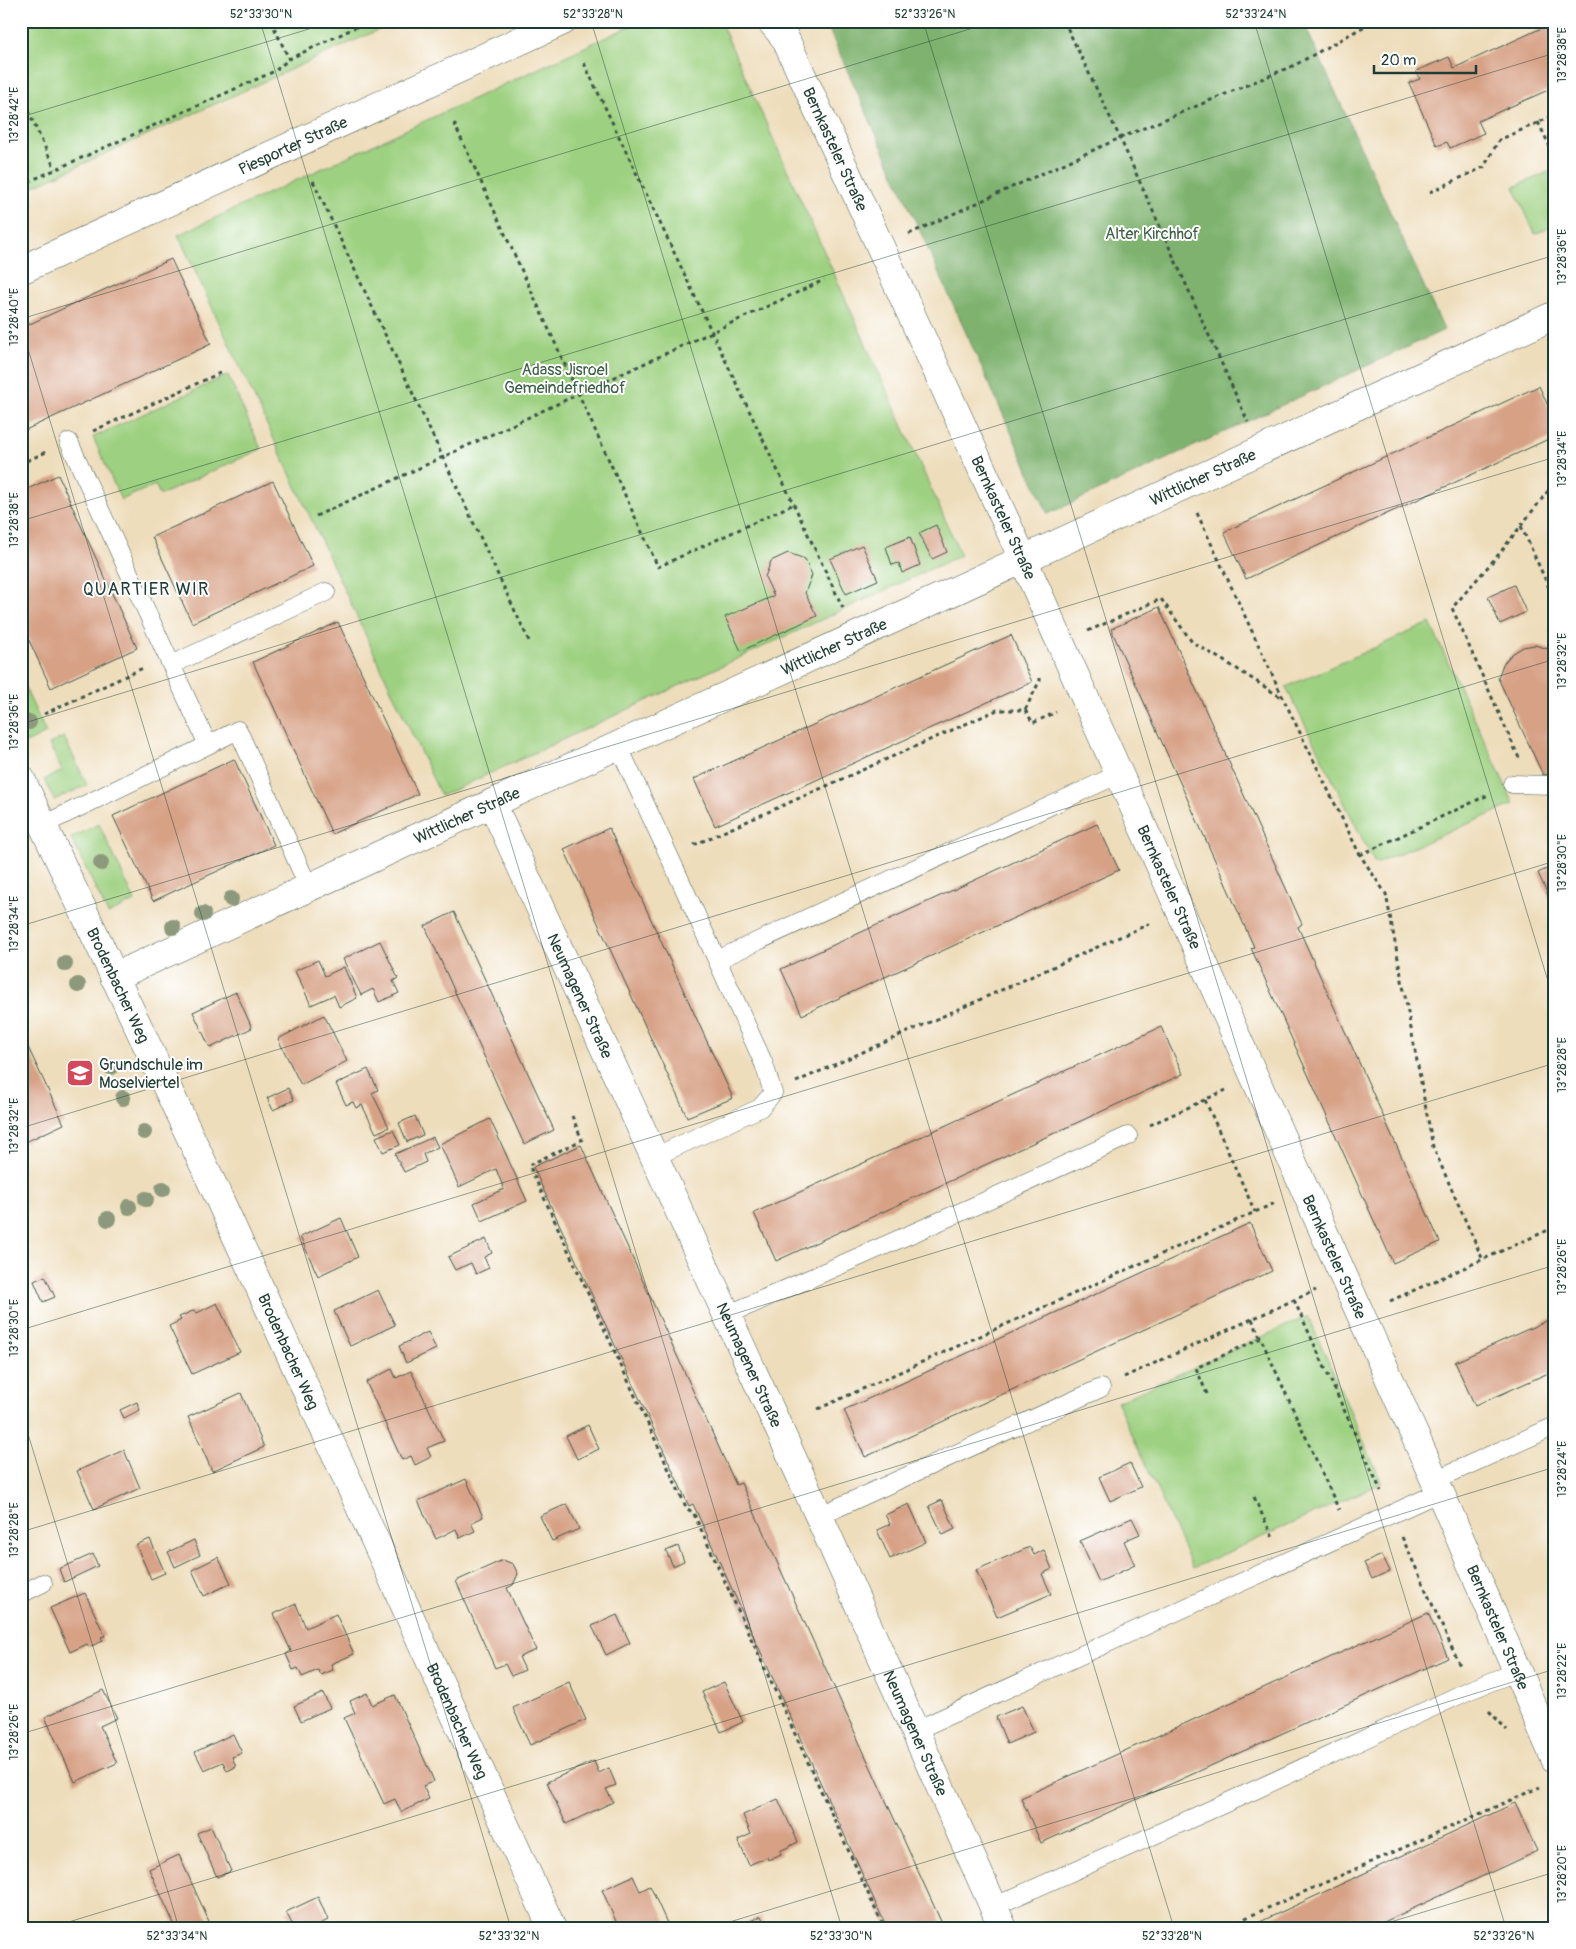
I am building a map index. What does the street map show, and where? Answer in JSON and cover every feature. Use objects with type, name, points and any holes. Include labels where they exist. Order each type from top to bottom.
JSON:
[{"type":"street","name":"Piesporter Straße","points":[[21,270],[563,21]]},
{"type":"street","name":"Bernkasteler Straße","points":[[770,21],[785,38],[1023,559],[1437,1486],[1555,1759]]},
{"type":"street","name":"Wittlicher Straße","points":[[114,977],[1555,315]]},
{"type":"street","name":"Brodenbacher Weg","points":[[21,779],[207,1172],[552,1928]]},
{"type":"street","name":"Neumagener Straße","points":[[492,803],[820,1516],[998,1917]]},
{"type":"lane","points":[[69,442],[208,745]]},
{"type":"lane","points":[[168,661],[326,592]]},
{"type":"lane","points":[[43,825],[238,730],[309,888]]},
{"type":"lane","points":[[618,746],[764,1064],[773,1093],[760,1108],[654,1157]]},
{"type":"lane","points":[[717,960],[1118,774]]},
{"type":"lane","points":[[1512,784],[1555,785]]},
{"type":"lane","points":[[727,1315],[1128,1136]]},
{"type":"lane","points":[[820,1516],[1101,1388]]},
{"type":"lane","points":[[914,1731],[1350,1534],[1437,1486],[1555,1426]]},
{"type":"lane","points":[[21,1594],[43,1583]]},
{"type":"lane","points":[[998,1917],[1255,1790],[1470,1690],[1516,1672]]},
{"type":"path","points":[[271,21],[289,59]]},
{"type":"path","points":[[21,185],[275,71],[289,59],[369,21]]},
{"type":"path","points":[[1064,21],[1120,138],[1260,450]]},
{"type":"path","points":[[907,235],[1120,138],[1294,65],[1374,21]]},
{"type":"path","points":[[584,64],[855,636]]},
{"type":"path","points":[[21,96],[55,169]]},
{"type":"path","points":[[1430,192],[1484,168],[1499,140],[1555,115]]},
{"type":"path","points":[[1538,122],[1555,158]]},
{"type":"path","points":[[454,123],[658,567],[794,504]]},
{"type":"path","points":[[313,181],[530,643]]},
{"type":"path","points":[[316,516],[824,280]]},
{"type":"path","points":[[21,461],[22,463],[222,372]]},
{"type":"path","points":[[1531,784],[1452,608],[1521,526],[1555,482]]},
{"type":"path","points":[[1195,509],[1283,698],[1360,856],[1386,894],[1433,1147],[1482,1258]]},
{"type":"path","points":[[1521,526],[1555,600]]},
{"type":"path","points":[[1060,644],[1161,599],[1192,642],[1234,666],[1283,698]]},
{"type":"path","points":[[44,714],[168,661]]},
{"type":"path","points":[[1026,710],[1040,680],[1038,672]]},
{"type":"path","points":[[1026,710],[1033,724],[1084,698]]},
{"type":"path","points":[[668,857],[997,710],[1026,710]]},
{"type":"path","points":[[1360,856],[1512,784]]},
{"type":"path","points":[[773,1093],[1179,910]]},
{"type":"path","points":[[1128,1136],[1253,1077]]},
{"type":"path","points":[[1205,1100],[1255,1212]]},
{"type":"path","points":[[572,1116],[582,1140],[529,1165],[686,1509],[693,1512],[698,1520],[884,1928]]},
{"type":"path","points":[[818,1409],[1304,1190]]},
{"type":"path","points":[[1360,1314],[1555,1227]]},
{"type":"path","points":[[1101,1388],[1343,1277]]},
{"type":"path","points":[[1252,1319],[1350,1534]]},
{"type":"path","points":[[1207,1394],[1196,1368],[1261,1338]]},
{"type":"path","points":[[1254,1497],[1275,1542]]},
{"type":"path","points":[[1223,1928],[1543,1786]]},
{"type":"green space","points":[[21,21],[398,21],[21,192]]},
{"type":"green space","name":"Adass Jisroel Gemeindefriedhof","points":[[641,21],[720,21],[961,555],[441,796],[178,235]]},
{"type":"green space","name":"Alter Kirchhof","points":[[825,21],[1303,21],[1444,330],[1048,514]]},
{"type":"green space","points":[[1555,169],[1555,225],[1535,234],[1514,187]]},
{"type":"green space","points":[[228,375],[261,449],[160,495],[155,485],[121,500],[93,437]]},
{"type":"green space","points":[[1430,623],[1514,804],[1375,864],[1286,687]]},
{"type":"green space","points":[[21,679],[46,733],[26,743],[21,732]]},
{"type":"green space","points":[[64,737],[87,785],[54,800],[44,780],[62,771],[49,744]]},
{"type":"green space","points":[[99,824],[135,901],[108,914],[71,838]]},
{"type":"green space","points":[[1308,1316],[1382,1483],[1193,1568],[1117,1402]]},
{"type":"building","points":[[1555,22],[1555,87],[1478,121],[1484,133],[1450,148],[1447,142],[1437,146],[1409,83],[1420,79],[1416,71],[1449,57],[1454,68]]},
{"type":"building","points":[[171,259],[211,344],[21,432],[21,328]]},
{"type":"building","points":[[1539,386],[1555,421],[1555,436],[1246,579],[1224,532]]},
{"type":"building","points":[[58,475],[137,648],[51,688],[21,623],[21,492]]},
{"type":"building","points":[[273,481],[313,566],[192,623],[152,537]]},
{"type":"building","points":[[936,525],[947,552],[932,559],[919,533]]},
{"type":"building","points":[[910,537],[920,565],[902,573],[899,563],[892,565],[886,547]]},
{"type":"building","points":[[862,545],[878,580],[846,594],[830,559]]},
{"type":"building","points":[[788,553],[805,559],[812,575],[805,593],[817,616],[741,651],[725,617],[774,596],[765,577],[771,561]]},
{"type":"building","points":[[1514,585],[1526,612],[1500,624],[1488,597]]},
{"type":"building","points":[[1159,607],[1302,924],[1298,927],[1440,1242],[1393,1263],[1251,948],[1254,947],[1111,629]]},
{"type":"building","points":[[338,622],[418,794],[332,834],[253,662]]},
{"type":"building","points":[[1011,635],[1032,682],[715,826],[694,779]]},
{"type":"building","points":[[1535,645],[1555,651],[1555,774],[1543,775],[1498,678],[1503,664],[1512,654],[1523,647]]},
{"type":"building","points":[[234,759],[274,845],[153,901],[113,816]]},
{"type":"building","points":[[1097,824],[1119,870],[802,1015],[781,969]]},
{"type":"building","points":[[609,828],[733,1098],[687,1117],[564,849]]},
{"type":"building","points":[[1555,865],[1555,910],[1538,873]]},
{"type":"building","points":[[454,912],[554,1130],[524,1144],[425,926]]},
{"type":"building","points":[[380,941],[398,978],[393,981],[399,993],[379,1002],[373,989],[361,995],[343,959]]},
{"type":"building","points":[[318,960],[325,976],[344,967],[357,998],[339,1007],[334,995],[311,1005],[295,971]]},
{"type":"building","points":[[236,992],[252,1028],[210,1048],[193,1012]]},
{"type":"building","points":[[324,1015],[347,1061],[301,1085],[278,1039]]},
{"type":"building","points":[[1161,1027],[1183,1074],[776,1261],[754,1213]]},
{"type":"building","points":[[27,1045],[64,1124],[21,1144],[21,1048]]},
{"type":"building","points":[[368,1069],[378,1090],[372,1093],[389,1127],[376,1133],[362,1105],[356,1108],[353,1102],[346,1105],[336,1084]]},
{"type":"building","points":[[288,1088],[294,1100],[273,1110],[267,1098]]},
{"type":"building","points":[[415,1116],[423,1135],[407,1142],[399,1123]]},
{"type":"building","points":[[490,1119],[527,1201],[482,1221],[474,1203],[504,1189],[496,1169],[459,1187],[440,1144]]},
{"type":"building","points":[[393,1130],[400,1145],[383,1152],[376,1137]]},
{"type":"building","points":[[433,1137],[438,1147],[423,1154],[426,1162],[404,1172],[395,1154]]},
{"type":"building","points":[[581,1145],[736,1485],[741,1483],[944,1928],[887,1928],[693,1504],[689,1506],[533,1167]]},
{"type":"building","points":[[341,1218],[358,1257],[318,1276],[300,1237]]},
{"type":"building","points":[[1250,1223],[1272,1271],[865,1457],[844,1410]]},
{"type":"building","points":[[486,1239],[492,1253],[484,1257],[489,1268],[476,1274],[471,1263],[455,1270],[448,1257]]},
{"type":"building","points":[[45,1276],[55,1297],[43,1302],[34,1281]]},
{"type":"building","points":[[378,1290],[395,1325],[350,1346],[334,1311]]},
{"type":"building","points":[[217,1303],[240,1352],[192,1374],[169,1326],[181,1320],[179,1317],[195,1310],[197,1313]]},
{"type":"building","points":[[1555,1317],[1555,1370],[1475,1406],[1455,1362]]},
{"type":"building","points":[[428,1332],[436,1349],[406,1363],[399,1346]]},
{"type":"building","points":[[392,1369],[396,1378],[411,1371],[444,1441],[427,1448],[431,1457],[415,1465],[411,1456],[402,1460],[366,1382]]},
{"type":"building","points":[[241,1393],[264,1447],[212,1471],[188,1417]]},
{"type":"building","points":[[137,1402],[140,1410],[124,1418],[120,1410]]},
{"type":"building","points":[[588,1425],[599,1449],[577,1459],[566,1436]]},
{"type":"building","points":[[124,1450],[140,1488],[94,1509],[77,1471]]},
{"type":"building","points":[[1130,1463],[1141,1487],[1110,1501],[1099,1477]]},
{"type":"building","points":[[466,1479],[483,1517],[471,1523],[475,1531],[460,1538],[456,1529],[436,1539],[418,1501]]},
{"type":"building","points":[[942,1500],[955,1529],[943,1535],[929,1506]]},
{"type":"building","points":[[567,1504],[579,1529],[552,1541],[540,1516]]},
{"type":"building","points":[[909,1504],[926,1542],[890,1559],[877,1530],[890,1524],[885,1515]]},
{"type":"building","points":[[1132,1518],[1140,1534],[1124,1541],[1135,1565],[1099,1582],[1080,1541]]},
{"type":"building","points":[[150,1539],[165,1573],[151,1579],[136,1545]]},
{"type":"building","points":[[194,1540],[200,1555],[175,1567],[168,1552]]},
{"type":"building","points":[[678,1546],[684,1561],[673,1566],[666,1551]]},
{"type":"building","points":[[1030,1547],[1034,1555],[1044,1550],[1052,1569],[1042,1574],[1051,1594],[997,1617],[976,1570]]},
{"type":"building","points":[[93,1554],[98,1566],[64,1582],[59,1569]]},
{"type":"building","points":[[1382,1555],[1390,1571],[1372,1579],[1364,1563]]},
{"type":"building","points":[[218,1557],[231,1583],[204,1596],[192,1570]]},
{"type":"building","points":[[503,1560],[513,1564],[518,1574],[513,1585],[507,1588],[536,1650],[519,1657],[525,1670],[511,1676],[505,1664],[495,1668],[456,1581]]},
{"type":"building","points":[[85,1593],[105,1636],[101,1637],[103,1641],[89,1647],[87,1644],[70,1652],[50,1608]]},
{"type":"building","points":[[296,1604],[306,1628],[336,1614],[354,1654],[331,1664],[333,1670],[321,1675],[318,1670],[302,1677],[298,1668],[293,1670],[286,1654],[291,1651],[274,1614]]},
{"type":"building","points":[[1428,1613],[1448,1658],[1041,1843],[1021,1798]]},
{"type":"building","points":[[617,1615],[630,1643],[606,1655],[592,1626]]},
{"type":"building","points":[[569,1682],[586,1720],[530,1745],[513,1708]]},
{"type":"building","points":[[724,1682],[743,1722],[721,1732],[702,1692]]},
{"type":"building","points":[[103,1690],[117,1718],[100,1726],[117,1763],[75,1782],[45,1717]]},
{"type":"building","points":[[323,1693],[330,1708],[301,1721],[294,1706]]},
{"type":"building","points":[[367,1693],[372,1705],[395,1695],[434,1781],[423,1786],[429,1799],[401,1812],[395,1799],[384,1804],[344,1718],[355,1713],[350,1701]]},
{"type":"building","points":[[1022,1706],[1034,1732],[1007,1744],[996,1717]]},
{"type":"building","points":[[233,1734],[242,1753],[232,1757],[236,1767],[227,1771],[223,1762],[204,1770],[195,1752]]},
{"type":"building","points":[[594,1761],[599,1773],[609,1768],[616,1785],[606,1789],[613,1802],[566,1824],[547,1782]]},
{"type":"building","points":[[778,1799],[798,1842],[780,1851],[781,1854],[768,1860],[767,1857],[749,1865],[738,1840],[751,1834],[743,1815]]},
{"type":"building","points":[[1515,1803],[1537,1851],[1371,1928],[1247,1928]]},
{"type":"building","points":[[211,1827],[231,1871],[217,1877],[197,1833]]},
{"type":"building","points":[[179,1855],[212,1928],[176,1928],[149,1869]]},
{"type":"building","points":[[21,1872],[25,1880],[23,1889],[27,1896],[21,1899]]},
{"type":"building","points":[[633,1876],[640,1891],[650,1886],[667,1923],[662,1926],[663,1928],[619,1928],[602,1890]]},
{"type":"building","points":[[318,1897],[328,1920],[312,1928],[294,1928],[286,1912]]},
{"type":"building","points":[[761,1916],[767,1928],[736,1928]]},
{"type":"place","name":"Grundschule im Moselviertel","points":[[80,1073]]},
{"type":"district","name":"QUARTIER WIR","points":[[146,589]]}]
